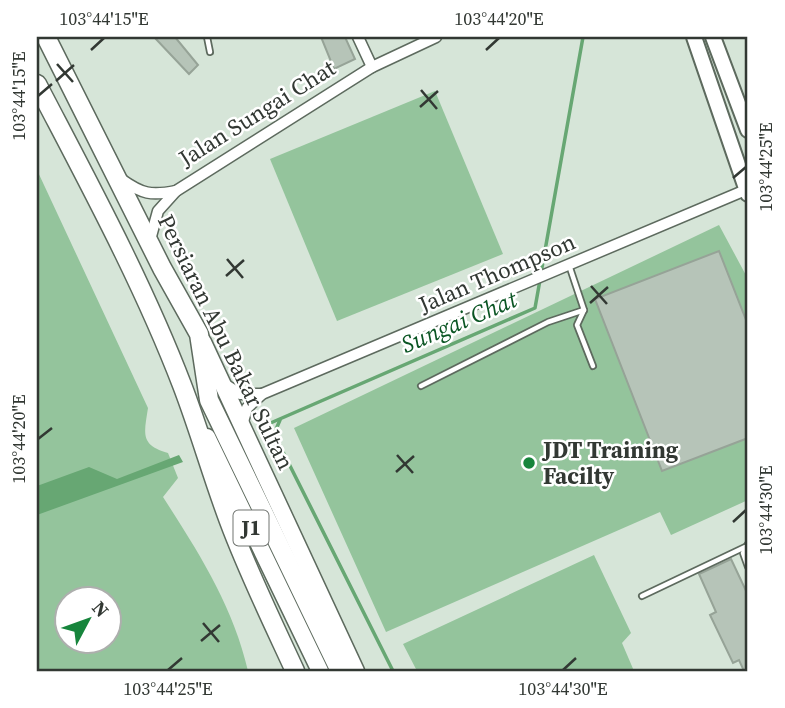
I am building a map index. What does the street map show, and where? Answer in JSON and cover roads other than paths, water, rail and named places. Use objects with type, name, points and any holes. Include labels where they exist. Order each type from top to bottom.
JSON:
[{"type":"highway","name":"Persiaran Abu Bakar Sultan","points":[[46,37],[114,174],[199,334]]},
{"type":"highway","name":"J1","points":[[37,83],[115,234],[182,386]]},
{"type":"highway","points":[[37,108],[62,132]]},
{"type":"highway","points":[[199,334],[209,400],[340,671]]},
{"type":"highway","points":[[182,386],[252,580],[295,671]]},
{"type":"main road","points":[[694,37],[748,191]]},
{"type":"main road","points":[[713,37],[748,130]]},
{"type":"main road","name":"Persiaran Abu Bakar Sultan","points":[[199,334],[356,671]]},
{"type":"main road","name":"J1","points":[[182,386],[320,671]]},
{"type":"street","points":[[358,37],[372,67]]},
{"type":"street","name":"Jalan Sungai Chat","points":[[150,243],[158,211],[176,191],[372,67],[436,37]]},
{"type":"street","name":"Jalan Sungai Chat","points":[[114,174],[136,189],[151,194],[176,191]]},
{"type":"street","name":"Jalan Thompson","points":[[262,394],[501,291],[748,191]]},
{"type":"street","points":[[220,381],[240,394],[262,394]]},
{"type":"street","points":[[242,427],[247,408],[262,394]]},
{"type":"lane","points":[[207,37],[210,52]]},
{"type":"lane","points":[[565,266],[584,310],[577,325],[593,366]]},
{"type":"lane","points":[[421,386],[548,322],[584,310]]},
{"type":"lane","points":[[747,546],[743,553],[748,567]]},
{"type":"lane","points":[[642,596],[747,546]]},
{"type":"waterway","name":"Sungai Chat","points":[[541,273],[583,37]]},
{"type":"waterway","name":"Sungai Chat","points":[[259,428],[535,308],[540,280]]},
{"type":"waterway","points":[[280,420],[274,434],[393,671]]},
{"type":"place","name":"JDT Training Facilty","points":[[529,463]]}]
